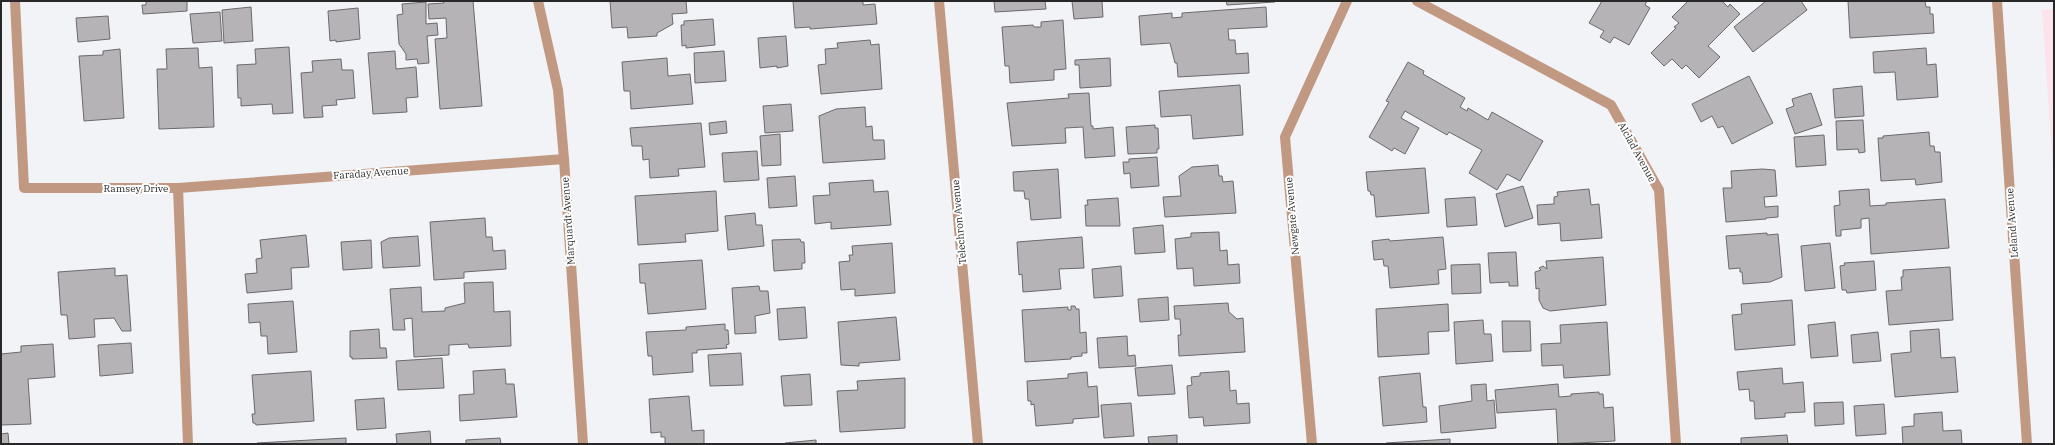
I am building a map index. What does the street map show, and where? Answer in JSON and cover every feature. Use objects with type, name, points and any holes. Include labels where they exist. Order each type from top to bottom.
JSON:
[{"type":"street","name":"Ramsey Drive","points":[[15,1],[24,188],[178,188],[188,444]]},
{"type":"street","name":"Marquardt Avenue","points":[[538,1],[558,90],[583,444]]},
{"type":"street","name":"Telechron Avenue","points":[[939,1],[978,444]]},
{"type":"street","name":"Newgate Avenue","points":[[1312,444],[1285,137],[1347,1]]},
{"type":"street","name":"Alclad Avenue","points":[[1417,1],[1611,104],[1658,190],[1676,444]]},
{"type":"street","name":"Leland Avenue","points":[[1997,1],[2027,444]]},
{"type":"street","name":"Faraday Avenue","points":[[178,188],[564,159]]},
{"type":"shaded area","points":[[2054,9],[2054,184],[2042,10]]},
{"type":"building","points":[[146,1],[187,1],[187,11],[143,14],[142,5],[146,5]]},
{"type":"building","points":[[443,1],[473,1],[482,106],[440,109],[435,39],[447,38],[446,18],[429,19],[428,4],[444,3]]},
{"type":"building","points":[[610,1],[686,1],[687,13],[672,14],[673,24],[657,33],[657,36],[628,38],[627,27],[612,28]]},
{"type":"building","points":[[793,1],[863,1],[863,5],[875,4],[877,24],[810,29],[810,27],[795,28]]},
{"type":"building","points":[[994,1],[1045,1],[1046,9],[995,12]]},
{"type":"building","points":[[1072,1],[1102,1],[1103,17],[1074,19]]},
{"type":"building","points":[[1226,1],[1275,1],[1275,2],[1227,5]]},
{"type":"building","points":[[1602,1],[1647,1],[1645,5],[1650,8],[1629,45],[1614,37],[1610,43],[1600,37],[1604,31],[1589,23]]},
{"type":"building","points":[[1688,1],[1722,1],[1728,7],[1730,4],[1740,14],[1708,46],[1720,57],[1699,78],[1686,65],[1682,69],[1672,59],[1664,66],[1651,53],[1676,28],[1674,27],[1679,23],[1672,17]]},
{"type":"building","points":[[1766,1],[1801,1],[1807,10],[1753,52],[1734,27]]},
{"type":"building","points":[[1848,1],[1925,1],[1926,7],[1930,7],[1930,14],[1933,14],[1934,33],[1850,38]]},
{"type":"building","points":[[426,2],[426,24],[437,23],[438,35],[427,36],[429,63],[418,64],[417,59],[406,60],[406,54],[399,44],[397,15],[403,14],[402,4]]},
{"type":"building","points":[[251,7],[253,41],[224,43],[222,10]]},
{"type":"building","points":[[1266,7],[1267,27],[1228,29],[1229,40],[1235,40],[1236,54],[1248,53],[1249,73],[1178,77],[1177,63],[1175,63],[1170,43],[1141,45],[1139,16],[1172,13],[1172,18],[1182,17],[1182,13]]},
{"type":"building","points":[[358,8],[360,39],[336,42],[336,40],[330,41],[328,11]]},
{"type":"building","points":[[220,12],[222,41],[193,43],[190,14]]},
{"type":"building","points":[[108,16],[110,39],[78,42],[76,18]]},
{"type":"building","points":[[713,19],[715,45],[686,48],[686,45],[682,46],[681,25],[684,25],[684,21]]},
{"type":"building","points":[[1063,20],[1066,69],[1054,70],[1054,80],[1010,83],[1009,66],[1005,66],[1002,27],[1033,25],[1034,27],[1041,27],[1041,22]]},
{"type":"building","points":[[786,36],[788,66],[777,68],[777,66],[760,68],[758,38]]},
{"type":"building","points":[[870,40],[871,45],[879,44],[882,89],[821,94],[818,65],[826,64],[825,49],[838,48],[837,43]]},
{"type":"building","points":[[289,47],[293,113],[273,114],[272,104],[241,106],[241,98],[238,98],[237,65],[256,64],[255,49]]},
{"type":"building","points":[[198,48],[199,68],[212,67],[214,127],[159,129],[157,69],[167,69],[166,49]]},
{"type":"building","points":[[1926,48],[1927,65],[1936,64],[1938,97],[1897,100],[1895,72],[1874,73],[1873,52]]},
{"type":"building","points":[[120,49],[124,118],[84,121],[79,56],[103,55],[103,51]]},
{"type":"building","points":[[395,51],[396,69],[416,67],[418,97],[406,98],[407,112],[373,114],[368,53]]},
{"type":"building","points":[[724,51],[726,81],[695,83],[694,53]]},
{"type":"building","points":[[667,58],[668,76],[690,74],[693,104],[631,109],[630,91],[624,91],[622,62]]},
{"type":"building","points":[[1110,58],[1111,86],[1080,88],[1079,65],[1075,65],[1075,60]]},
{"type":"building","points":[[341,59],[342,70],[353,70],[355,98],[336,100],[337,105],[322,106],[323,117],[304,118],[301,73],[313,72],[312,61]]},
{"type":"building","points":[[1408,62],[1424,71],[1423,74],[1465,98],[1460,107],[1467,111],[1468,108],[1488,120],[1492,112],[1543,141],[1520,181],[1507,174],[1497,190],[1469,173],[1482,150],[1449,132],[1447,135],[1405,111],[1401,118],[1419,128],[1405,154],[1394,148],[1392,151],[1369,137],[1389,102],[1386,101]]},
{"type":"building","points":[[1749,76],[1773,123],[1732,144],[1723,126],[1718,128],[1712,116],[1701,122],[1692,104]]},
{"type":"building","points":[[1240,85],[1243,135],[1193,139],[1191,115],[1161,117],[1159,91]]},
{"type":"building","points":[[1862,86],[1864,116],[1835,118],[1833,89]]},
{"type":"building","points":[[1089,93],[1091,126],[1093,126],[1093,129],[1113,127],[1115,156],[1085,158],[1083,127],[1065,128],[1066,143],[1012,146],[1007,103],[1069,98],[1068,94]]},
{"type":"building","points":[[1811,93],[1822,125],[1795,134],[1786,109],[1794,106],[1792,99]]},
{"type":"building","points":[[791,104],[793,131],[765,133],[763,106]]},
{"type":"building","points":[[865,107],[866,127],[872,126],[873,140],[884,140],[885,159],[823,163],[819,116],[836,109]]},
{"type":"building","points":[[1863,120],[1865,152],[1859,153],[1858,149],[1837,150],[1836,121]]},
{"type":"building","points":[[726,121],[727,133],[710,135],[709,123]]},
{"type":"building","points":[[701,123],[705,167],[678,169],[679,176],[650,178],[649,159],[643,160],[642,146],[632,146],[630,128]]},
{"type":"building","points":[[1155,125],[1155,128],[1158,128],[1159,149],[1157,149],[1157,153],[1128,154],[1126,127]]},
{"type":"building","points":[[1929,132],[1930,146],[1934,146],[1935,152],[1940,152],[1942,182],[1916,185],[1915,179],[1881,181],[1878,138],[1883,138],[1883,136]]},
{"type":"building","points":[[780,134],[781,165],[762,166],[760,136]]},
{"type":"building","points":[[1824,135],[1826,165],[1796,167],[1794,137]]},
{"type":"building","points":[[757,151],[759,180],[724,182],[722,153]]},
{"type":"building","points":[[1157,157],[1159,186],[1131,188],[1130,173],[1124,174],[1123,162],[1129,162],[1129,159]]},
{"type":"building","points":[[1218,165],[1219,176],[1222,176],[1223,182],[1233,181],[1236,213],[1165,217],[1163,197],[1181,196],[1179,176],[1192,167]]},
{"type":"building","points":[[1425,168],[1429,213],[1376,217],[1374,195],[1371,195],[1370,191],[1368,191],[1366,172]]},
{"type":"building","points":[[1058,169],[1061,218],[1031,220],[1029,199],[1025,199],[1024,191],[1014,191],[1013,172]]},
{"type":"building","points":[[1762,169],[1775,170],[1777,196],[1764,197],[1765,207],[1778,206],[1778,217],[1726,222],[1723,188],[1732,188],[1731,171]]},
{"type":"building","points":[[795,176],[797,206],[769,208],[767,178]]},
{"type":"building","points":[[873,180],[874,192],[888,191],[891,225],[831,229],[831,222],[815,224],[813,196],[830,195],[829,183]]},
{"type":"building","points":[[1523,186],[1533,218],[1505,227],[1496,194]]},
{"type":"building","points":[[1589,189],[1591,205],[1599,204],[1602,238],[1561,241],[1560,223],[1538,225],[1537,205],[1554,204],[1554,197],[1558,196],[1557,192]]},
{"type":"building","points":[[1869,189],[1870,206],[1886,205],[1886,203],[1945,199],[1949,248],[1871,254],[1869,218],[1861,219],[1861,228],[1841,230],[1841,236],[1836,236],[1834,206],[1840,205],[1839,191]]},
{"type":"building","points":[[716,191],[718,231],[685,234],[686,242],[638,245],[635,196]]},
{"type":"building","points":[[1475,197],[1477,225],[1447,227],[1445,199]]},
{"type":"building","points":[[1118,198],[1120,226],[1086,226],[1085,205],[1088,205],[1087,200]]},
{"type":"building","points":[[755,213],[756,225],[762,225],[764,246],[728,250],[725,216]]},
{"type":"building","points":[[485,218],[486,237],[492,237],[493,251],[505,250],[506,269],[464,272],[464,278],[434,280],[430,222]]},
{"type":"building","points":[[1163,225],[1165,252],[1135,254],[1133,228]]},
{"type":"building","points":[[1219,232],[1220,251],[1227,250],[1228,265],[1239,264],[1240,283],[1194,286],[1193,268],[1177,269],[1175,239],[1191,237],[1191,233]]},
{"type":"building","points":[[1767,233],[1767,235],[1778,234],[1782,277],[1770,282],[1743,284],[1742,272],[1740,272],[1740,268],[1729,269],[1726,236]]},
{"type":"building","points":[[306,235],[309,267],[291,268],[292,289],[247,293],[245,274],[257,273],[256,259],[262,258],[260,240]]},
{"type":"building","points":[[418,236],[420,266],[383,268],[381,242],[389,238]]},
{"type":"building","points":[[1082,237],[1084,268],[1059,269],[1061,289],[1023,292],[1022,274],[1019,275],[1017,242]]},
{"type":"building","points":[[1443,237],[1446,269],[1438,270],[1439,284],[1390,288],[1388,266],[1384,266],[1383,259],[1374,260],[1372,241]]},
{"type":"building","points":[[800,239],[801,242],[804,242],[805,263],[802,263],[802,269],[774,271],[772,240]]},
{"type":"building","points":[[371,240],[372,268],[343,270],[341,242]]},
{"type":"building","points":[[892,243],[895,293],[855,296],[855,289],[841,290],[839,262],[850,261],[849,255],[853,255],[852,246]]},
{"type":"building","points":[[1830,243],[1835,288],[1805,291],[1801,246]]},
{"type":"building","points":[[1516,252],[1518,286],[1509,286],[1509,282],[1490,283],[1488,253]]},
{"type":"building","points":[[1603,257],[1606,305],[1550,311],[1543,308],[1539,300],[1539,288],[1536,289],[1535,272],[1541,270],[1539,268],[1543,266],[1547,269],[1546,261]]},
{"type":"building","points":[[702,260],[706,309],[648,314],[645,283],[640,283],[639,264]]},
{"type":"building","points":[[1874,261],[1876,290],[1847,293],[1846,290],[1842,290],[1840,266],[1845,265],[1844,263]]},
{"type":"building","points":[[1480,264],[1481,293],[1452,294],[1451,265]]},
{"type":"building","points":[[1121,266],[1123,296],[1094,298],[1092,269]]},
{"type":"building","points":[[1950,267],[1953,320],[1889,325],[1886,291],[1902,290],[1901,277],[1903,277],[1903,270]]},
{"type":"building","points":[[115,268],[115,276],[127,275],[131,331],[122,331],[114,318],[94,319],[95,337],[69,339],[67,315],[61,315],[58,272]]},
{"type":"building","points":[[493,282],[494,312],[510,311],[511,346],[469,348],[468,344],[449,345],[449,355],[414,357],[412,318],[404,319],[405,330],[393,330],[390,289],[421,287],[422,312],[445,311],[445,308],[465,303],[464,283]]},
{"type":"building","points":[[759,286],[760,291],[768,291],[770,313],[755,316],[756,333],[735,334],[732,288]]},
{"type":"building","points":[[1168,297],[1169,320],[1140,322],[1138,299]]},
{"type":"building","points":[[1792,300],[1795,345],[1735,350],[1732,315],[1742,314],[1741,304]]},
{"type":"building","points":[[293,301],[297,352],[268,354],[267,336],[261,336],[260,322],[249,323],[248,304]]},
{"type":"building","points":[[1228,303],[1229,312],[1237,319],[1243,318],[1245,352],[1179,356],[1178,335],[1181,335],[1180,319],[1175,319],[1174,306]]},
{"type":"building","points":[[1448,304],[1449,331],[1428,332],[1429,354],[1378,357],[1376,309]]},
{"type":"building","points":[[1071,306],[1075,306],[1076,309],[1079,309],[1080,333],[1086,332],[1087,353],[1082,353],[1082,356],[1071,357],[1071,359],[1025,362],[1022,310],[1068,307],[1068,310],[1071,310]]},
{"type":"building","points":[[805,307],[807,338],[779,340],[777,309]]},
{"type":"building","points":[[896,317],[900,360],[859,363],[859,366],[841,365],[838,322]]},
{"type":"building","points":[[1483,320],[1484,334],[1491,334],[1493,361],[1456,364],[1454,322]]},
{"type":"building","points":[[1502,321],[1530,321],[1531,351],[1503,352]]},
{"type":"building","points":[[1607,322],[1610,375],[1564,378],[1563,365],[1542,366],[1541,344],[1561,343],[1560,325]]},
{"type":"building","points":[[1835,322],[1838,356],[1811,358],[1808,325]]},
{"type":"building","points":[[725,324],[725,330],[728,330],[729,344],[726,345],[727,348],[697,350],[697,353],[692,353],[693,372],[653,375],[652,356],[648,356],[646,332],[686,330],[686,327]]},
{"type":"building","points":[[379,329],[380,348],[386,348],[387,358],[352,359],[352,357],[350,357],[350,331]]},
{"type":"building","points":[[1939,329],[1941,358],[1955,357],[1958,392],[1895,397],[1891,354],[1911,352],[1910,331]]},
{"type":"building","points":[[1878,332],[1881,361],[1853,363],[1851,335]]},
{"type":"building","points":[[1127,336],[1128,356],[1135,355],[1136,366],[1099,368],[1097,338]]},
{"type":"building","points":[[131,343],[133,373],[100,376],[98,345]]},
{"type":"building","points":[[53,344],[55,377],[28,379],[31,424],[1,425],[1,354],[21,352],[21,346]]},
{"type":"building","points":[[741,353],[743,385],[710,386],[708,355]]},
{"type":"building","points":[[442,358],[444,388],[398,390],[396,361]]},
{"type":"building","points":[[1172,365],[1175,394],[1138,396],[1135,368]]},
{"type":"building","points":[[1782,368],[1783,384],[1803,382],[1805,412],[1785,413],[1785,417],[1755,419],[1754,401],[1750,401],[1749,389],[1739,390],[1737,372]]},
{"type":"building","points":[[505,369],[506,384],[514,384],[517,417],[460,421],[459,395],[474,394],[473,371]]},
{"type":"building","points":[[311,371],[314,421],[256,425],[253,423],[252,414],[255,414],[252,375]]},
{"type":"building","points":[[1229,371],[1230,391],[1236,390],[1237,404],[1249,403],[1250,423],[1204,426],[1203,417],[1189,418],[1187,386],[1192,385],[1191,377],[1200,376],[1200,373]]},
{"type":"building","points":[[1087,372],[1088,387],[1097,386],[1099,417],[1073,419],[1073,423],[1036,426],[1034,404],[1031,405],[1031,401],[1028,401],[1027,381],[1068,378],[1068,374]]},
{"type":"building","points":[[1420,373],[1423,407],[1426,407],[1427,422],[1383,426],[1379,377]]},
{"type":"building","points":[[810,374],[812,405],[784,406],[781,376]]},
{"type":"building","points":[[905,378],[905,428],[840,432],[837,391],[858,390],[857,381]]},
{"type":"building","points":[[1486,384],[1487,401],[1494,400],[1496,428],[1441,433],[1439,406],[1472,401],[1471,385]]},
{"type":"building","points":[[1558,384],[1559,397],[1571,396],[1571,394],[1599,392],[1599,394],[1603,394],[1604,408],[1613,407],[1615,441],[1558,444],[1556,409],[1497,413],[1495,390]]},
{"type":"building","points":[[689,396],[692,431],[704,430],[704,444],[665,444],[665,437],[661,437],[661,432],[651,433],[649,399]]},
{"type":"building","points":[[384,398],[386,428],[357,430],[355,400]]},
{"type":"building","points":[[1843,402],[1844,424],[1815,426],[1814,403]]},
{"type":"building","points":[[1131,403],[1134,436],[1104,438],[1101,405]]},
{"type":"building","points":[[1884,404],[1886,434],[1856,436],[1854,406]]},
{"type":"building","points":[[1942,412],[1943,431],[1961,430],[1962,444],[1903,444],[1902,427],[1914,426],[1914,414]]},
{"type":"building","points":[[430,431],[431,444],[397,444],[396,434]]},
{"type":"building","points":[[8,433],[9,444],[1,444],[1,434]]},
{"type":"building","points":[[1177,435],[1177,444],[1149,444],[1148,437]]},
{"type":"building","points":[[1787,435],[1788,444],[1741,444],[1741,438]]},
{"type":"building","points":[[346,438],[346,444],[257,444],[257,443]]},
{"type":"building","points":[[500,438],[501,444],[466,444],[466,440]]},
{"type":"building","points":[[1450,439],[1450,444],[1386,444],[1386,443]]},
{"type":"building","points":[[816,440],[816,444],[785,444],[785,443]]}]
